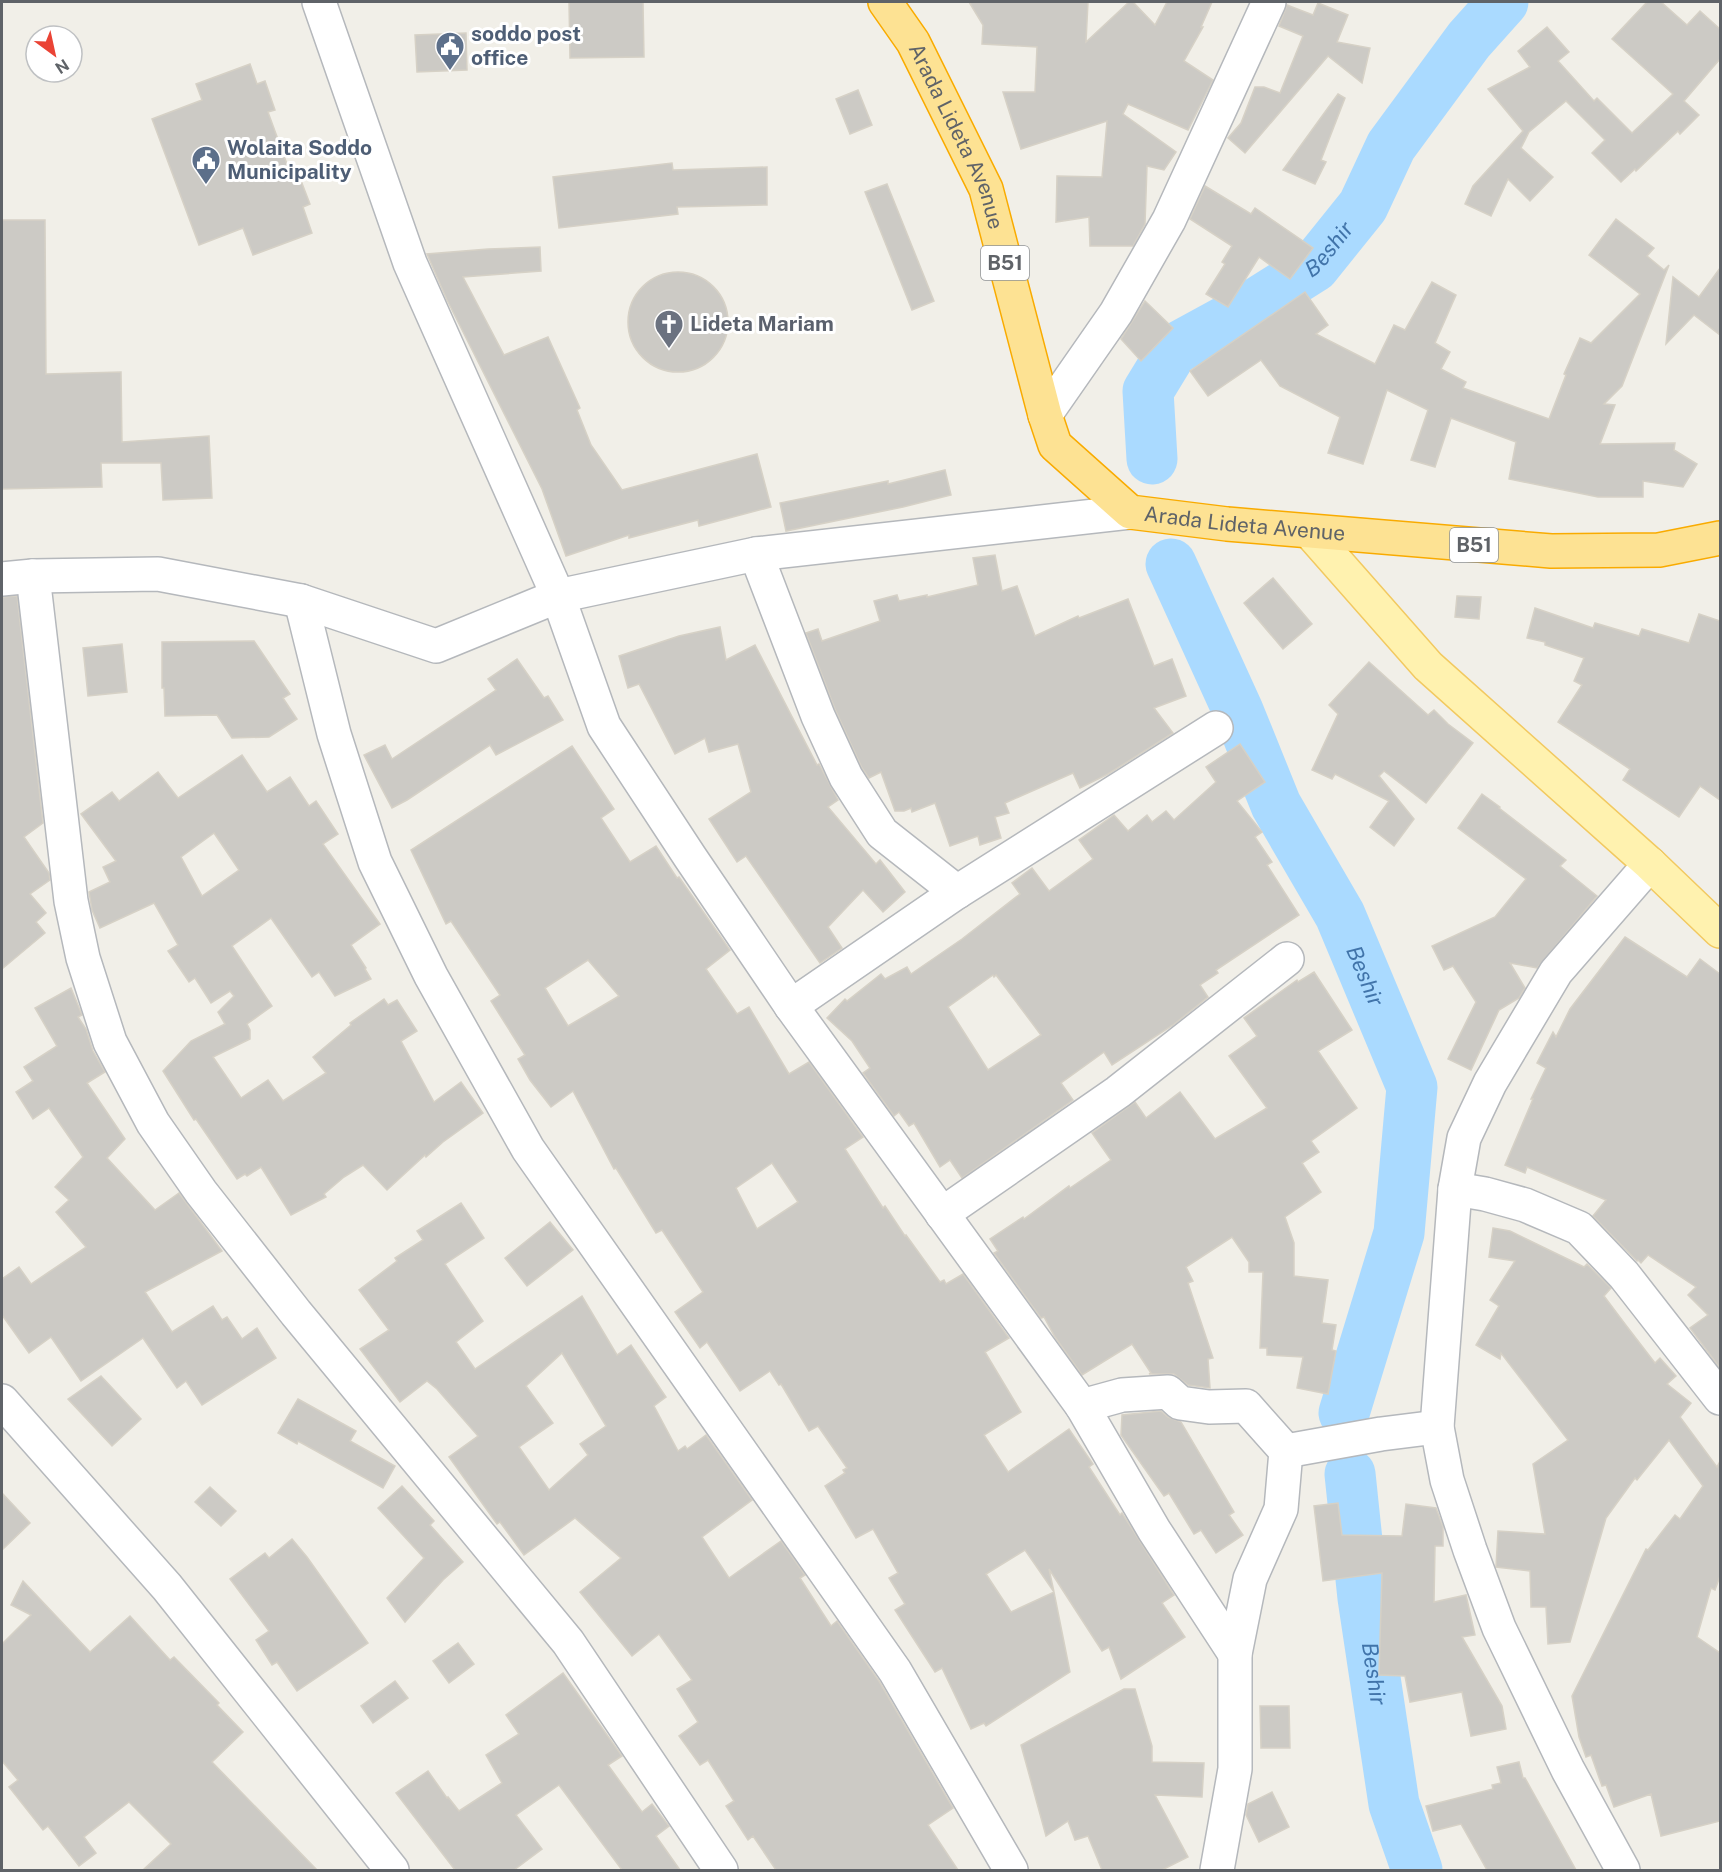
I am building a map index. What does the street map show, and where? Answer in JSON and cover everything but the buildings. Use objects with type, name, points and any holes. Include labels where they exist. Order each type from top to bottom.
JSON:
[{"type":"highway","name":"Arada Lideta Avenue","points":[[885,2],[913,42],[986,189],[1045,415],[1055,445],[1131,512],[1227,524],[1551,551],[1659,550],[1720,538]]},
{"type":"main road","points":[[1310,531],[1428,666],[1650,864],[1720,931]]},
{"type":"street","points":[[319,2],[410,263],[558,596],[603,726],[791,1006],[1082,1406],[1154,1530],[1235,1654]]},
{"type":"street","points":[[1045,415],[1116,313],[1169,220],[1269,2]]},
{"type":"street","points":[[2,579],[33,576],[158,574],[301,601],[436,646],[558,596],[756,554],[1131,512]]},
{"type":"street","points":[[756,554],[818,716],[846,777],[882,833],[957,892]]},
{"type":"street","points":[[33,576],[71,901],[82,958],[115,1052],[153,1123],[201,1192],[296,1313],[568,1642],[721,1870]]},
{"type":"street","points":[[301,601],[334,735],[375,862],[431,976],[528,1149],[895,1671],[1011,1870]]},
{"type":"street","points":[[791,1006],[957,892],[1216,728]]},
{"type":"street","points":[[1623,1870],[1568,1770],[1499,1628],[1447,1480],[1437,1427],[1455,1189],[1464,1138],[1490,1083],[1556,972],[1650,864]]},
{"type":"street","points":[[942,1214],[1118,1092],[1287,959]]},
{"type":"street","points":[[1455,1189],[1485,1194],[1525,1205],[1579,1228],[1624,1275],[1720,1398]]},
{"type":"street","points":[[1082,1406],[1122,1395],[1168,1392],[1180,1404],[1209,1407],[1246,1406],[1286,1451],[1281,1509],[1250,1578],[1235,1654],[1235,1769],[1217,1870]]},
{"type":"street","points":[[2,1401],[167,1587],[392,1870]]},
{"type":"street","points":[[1286,1451],[1437,1427]]},
{"type":"waterway","name":"Beshir","points":[[1152,459],[1148,391],[1173,350],[1239,314],[1314,267],[1363,206],[1391,146],[1469,40],[1503,2]]},
{"type":"waterway","name":"Beshir","points":[[1171,564],[1238,711],[1276,805],[1340,915],[1412,1087],[1399,1233],[1344,1413]]},
{"type":"waterway","name":"Beshir","points":[[1350,1474],[1363,1598],[1394,1804],[1417,1870]]},
{"type":"place","name":"soddo post office","points":[[450,72]]},
{"type":"place","name":"Wolaita Soddo Municipality","points":[[206,186]]},
{"type":"place","name":"Lideta Mariam","points":[[669,350]]}]
